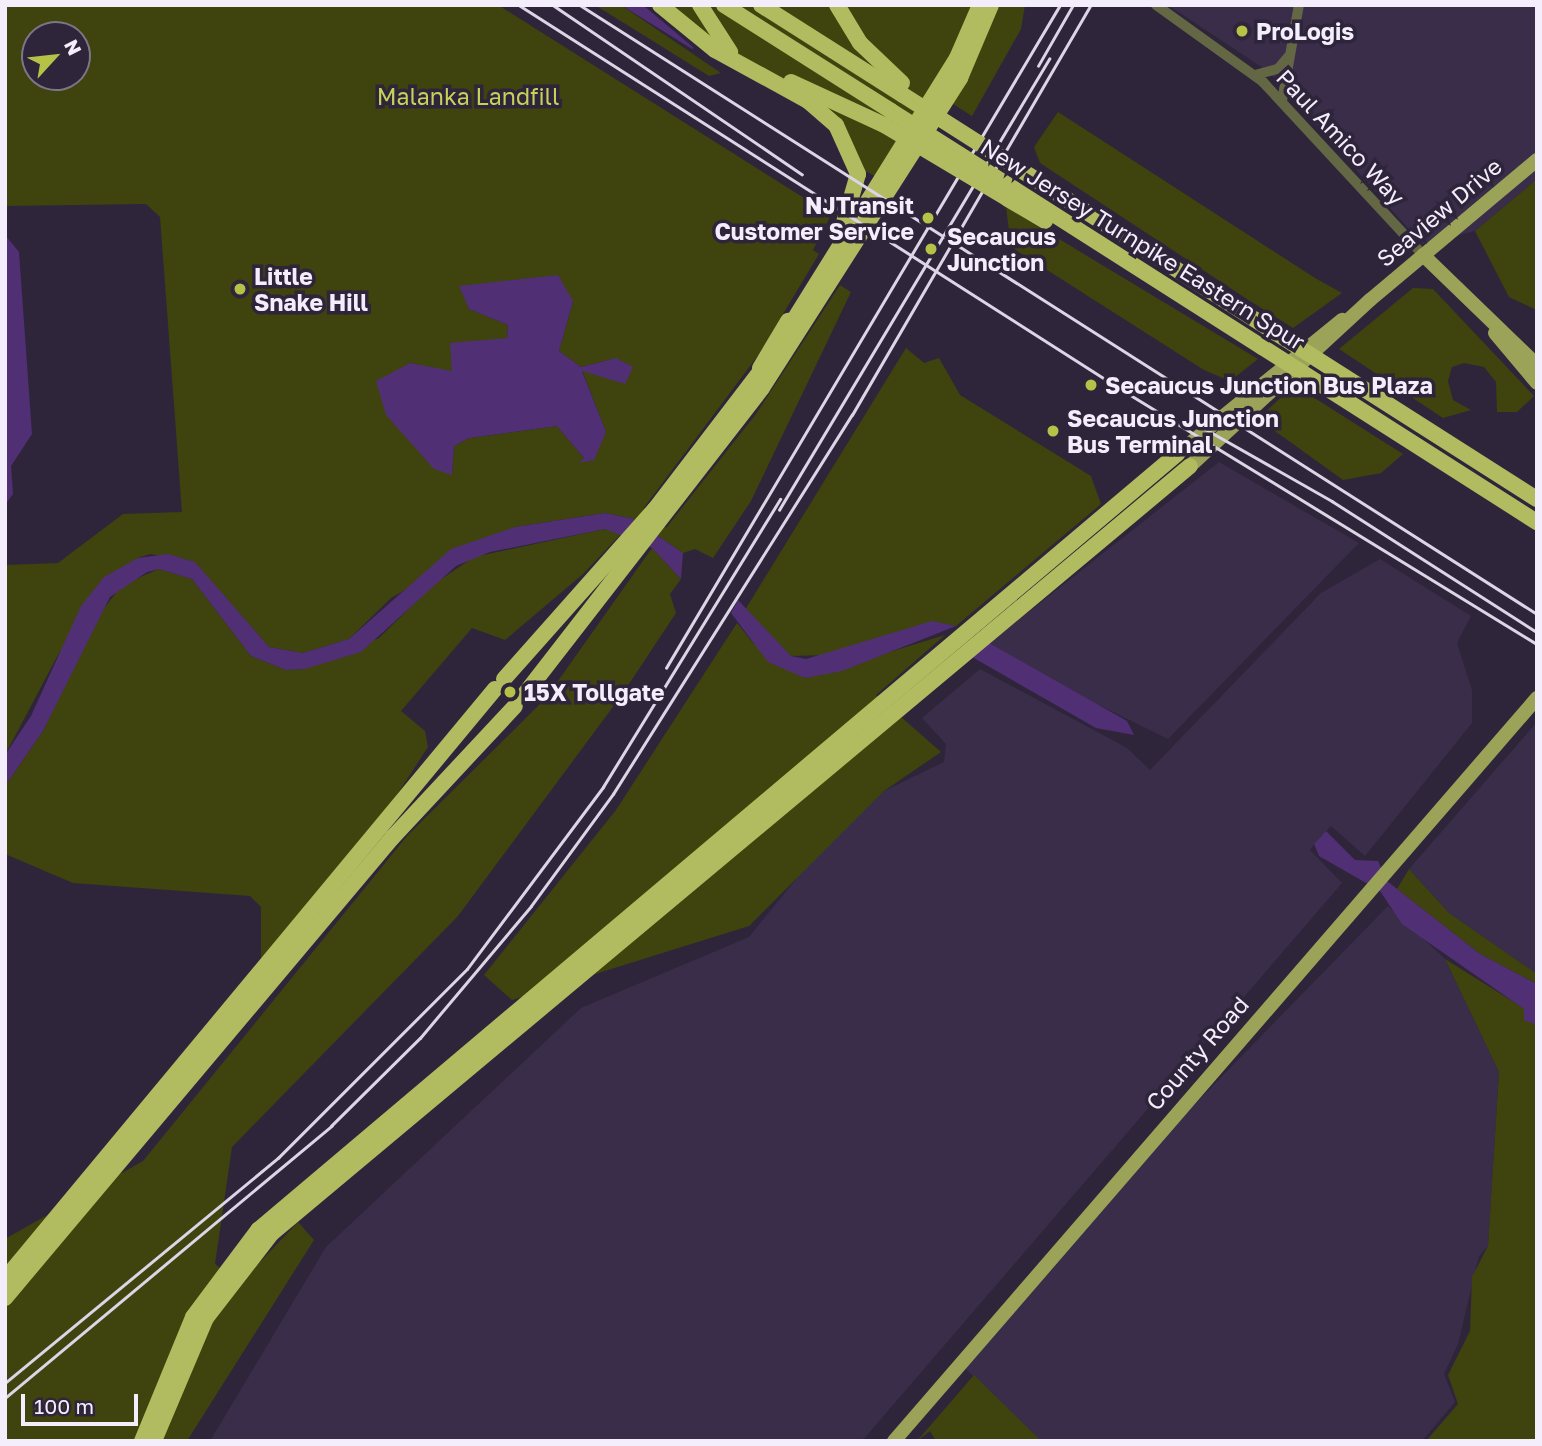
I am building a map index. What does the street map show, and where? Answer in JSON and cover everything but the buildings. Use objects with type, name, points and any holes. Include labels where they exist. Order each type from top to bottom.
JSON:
[{"type":"highway","points":[[660,5],[715,50],[822,111],[855,159],[857,188],[846,221],[753,380]]},
{"type":"highway","points":[[699,5],[716,37],[737,58],[838,101],[887,118]]},
{"type":"highway","name":"New Jersey Turnpike Eastern Spur","points":[[724,5],[887,118],[1139,268],[1537,522]]},
{"type":"highway","points":[[761,5],[905,91]]},
{"type":"highway","points":[[837,5],[859,43],[905,91]]},
{"type":"highway","points":[[659,513],[753,380],[957,58],[980,5]]},
{"type":"highway","points":[[5,1279],[270,974],[409,818],[520,701],[627,552],[738,422],[862,235],[968,65],[991,5]]},
{"type":"highway","name":"New Jersey Turnpike Eastern Spur","points":[[905,91],[953,127],[1537,499]]},
{"type":"highway","points":[[142,1441],[189,1324],[235,1264],[284,1207],[1177,454]]},
{"type":"highway","points":[[154,1441],[198,1333],[235,1264],[1190,466]]},
{"type":"highway","points":[[5,1298],[270,974],[500,684],[627,552]]},
{"type":"main road","name":"Seaview Drive","points":[[1177,454],[1370,300],[1537,160]]},
{"type":"main road","points":[[1423,255],[1531,365],[1537,382]]},
{"type":"main road","name":"Seaview Drive","points":[[1190,466],[1370,300]]},
{"type":"main road","name":"County Road","points":[[894,1441],[1537,698]]},
{"type":"street","name":"Paul Amico Way","points":[[1156,5],[1255,75],[1423,255]]},
{"type":"street","points":[[1282,101],[1299,5]]},
{"type":"street","points":[[1255,75],[1278,69],[1289,55]]},
{"type":"shaded area","points":[[621,5],[643,5],[694,48],[692,49]]},
{"type":"shaded area","points":[[1168,5],[1537,5],[1537,179],[1475,231],[1422,244],[1269,72]]},
{"type":"shaded area","points":[[5,235],[19,252],[32,434],[11,466],[13,494],[5,505]]},
{"type":"shaded area","points":[[558,275],[573,301],[559,351],[581,367],[616,358],[633,367],[625,384],[582,371],[606,432],[594,460],[579,463],[584,458],[557,426],[469,438],[454,446],[452,475],[434,469],[386,415],[376,381],[410,363],[452,371],[450,343],[507,338],[508,325],[469,309],[459,286]]},
{"type":"shaded area","points":[[1219,462],[1359,543],[1168,739],[1032,672],[989,643]]},
{"type":"shaded area","points":[[605,513],[634,519],[683,553],[681,579],[652,548],[605,529],[490,552],[456,566],[361,652],[305,669],[286,670],[251,656],[192,579],[159,569],[147,572],[110,597],[43,731],[5,786],[5,755],[31,716],[81,606],[104,577],[138,558],[168,554],[195,562],[269,647],[303,653],[349,639],[451,549],[515,527]]},
{"type":"shaded area","points":[[1380,559],[1471,616],[1457,643],[1472,690],[1472,723],[1365,856],[1331,826],[1314,844],[1310,850],[1342,883],[862,1441],[210,1441],[326,1247],[581,1008],[749,937],[805,868],[884,791],[944,762],[946,744],[922,718],[980,669],[1127,748],[1150,770],[1321,593]]},
{"type":"shaded area","points":[[738,600],[791,656],[806,659],[932,621],[956,626],[842,671],[805,678],[768,662],[731,613]]},
{"type":"shaded area","points":[[989,643],[1127,721],[1134,735],[1096,728],[972,657]]},
{"type":"shaded area","points":[[1537,722],[1537,974],[1449,913],[1409,869]]},
{"type":"shaded area","points":[[1326,831],[1355,860],[1378,861],[1387,881],[1480,954],[1537,984],[1537,1025],[1524,1020],[1524,1009],[1402,924],[1380,891],[1319,856],[1314,844]]},
{"type":"shaded area","points":[[1388,906],[1445,959],[1499,1072],[1488,1246],[1479,1256],[1458,1344],[1444,1374],[1455,1402],[1422,1441],[1040,1441],[962,1365],[1151,1149]]},
{"type":"green space","name":"Malanka Landfill","points":[[5,5],[498,5],[831,215],[813,250],[819,254],[759,354],[643,509],[666,528],[756,414],[840,285],[851,292],[751,501],[713,558],[695,549],[683,553],[634,519],[605,513],[515,527],[391,598],[349,639],[303,653],[269,647],[194,562],[150,554],[138,558],[59,653],[5,755],[5,565],[58,563],[123,514],[182,512],[160,217],[146,204],[5,206]],"holes":[[[460,286],[573,301],[559,351],[581,367],[616,358],[582,370],[606,432],[580,463],[584,458],[557,426],[469,438],[454,446],[452,474],[410,363],[452,372],[507,339],[508,325],[469,309]]]},
{"type":"green space","points":[[595,5],[621,5],[721,73],[709,76]]},
{"type":"green space","points":[[666,5],[1025,5],[1021,29],[972,116],[931,90],[876,177],[862,169],[846,128],[706,42]]},
{"type":"green space","points":[[1058,112],[1342,293],[1293,328],[1250,301],[1040,163],[1034,147]]},
{"type":"green space","points":[[1537,179],[1537,310],[1509,297],[1475,231]]},
{"type":"green space","points":[[1006,207],[1258,359],[1230,381],[1204,370],[1011,247]]},
{"type":"green space","points":[[1413,288],[1433,289],[1534,396],[1517,412],[1497,412],[1496,382],[1484,367],[1464,363],[1452,367],[1448,381],[1453,400],[1471,410],[1443,418],[1339,349]]},
{"type":"green space","points":[[906,348],[924,363],[939,358],[960,395],[1091,476],[1101,504],[956,626],[932,622],[828,655],[791,656],[745,610]]},
{"type":"green space","points":[[1294,385],[1403,454],[1381,473],[1343,480],[1258,419]]},
{"type":"green space","points":[[605,529],[622,533],[583,574],[505,640],[472,628],[401,711],[425,731],[428,747],[383,816],[261,960],[261,907],[250,896],[73,883],[5,854],[5,786],[43,731],[92,624],[122,585],[159,569],[192,579],[251,656],[286,670],[305,669],[379,638],[434,584],[474,557]]},
{"type":"green space","points":[[652,548],[681,579],[670,594],[676,613],[621,696],[458,916],[232,1147],[215,1264],[240,1283],[298,1222],[314,1240],[187,1441],[5,1441],[5,1239],[143,1161],[407,836],[546,698]]},
{"type":"green space","points":[[737,623],[754,644],[805,678],[945,635],[876,695],[941,752],[884,791],[749,926],[512,1000],[484,975],[616,810]]},
{"type":"green space","points":[[1409,869],[1449,913],[1537,974],[1537,984],[1480,954],[1397,889]]},
{"type":"green space","points":[[1445,959],[1525,1009],[1537,1025],[1537,1441],[1426,1441],[1458,1404],[1448,1375],[1470,1331],[1472,1277],[1488,1246],[1499,1072]]},
{"type":"green space","points":[[974,1375],[1041,1441],[936,1441],[930,1431],[917,1441]]},
{"type":"railway","points":[[519,5],[1124,391],[1537,644]]},
{"type":"railway","points":[[553,5],[802,174]]},
{"type":"railway","points":[[580,5],[1537,614]]},
{"type":"railway","points":[[666,668],[1060,5]]},
{"type":"railway","points":[[1038,66],[1073,5]]},
{"type":"railway","points":[[5,1398],[331,1126],[420,1038],[531,906],[613,794],[852,415],[1091,5]]},
{"type":"railway","points":[[779,510],[1049,59]]},
{"type":"railway","points":[[1193,422],[1332,501],[1537,632]]},
{"type":"railway","points":[[5,1383],[278,1158],[467,969],[603,787],[780,499]]},
{"type":"place","name":"ProLogis","points":[[1242,31]]},
{"type":"place","name":"NJTransit Customer Service","points":[[928,218]]},
{"type":"place","name":"Secaucus Junction","points":[[931,249]]},
{"type":"place","name":"Little Snake Hill","points":[[240,289]]},
{"type":"place","name":"Secaucus Junction Bus Plaza","points":[[1091,385]]},
{"type":"place","name":"Secaucus Junction Bus Terminal","points":[[1053,431]]},
{"type":"place","name":"15X Tollgate","points":[[510,692]]}]
